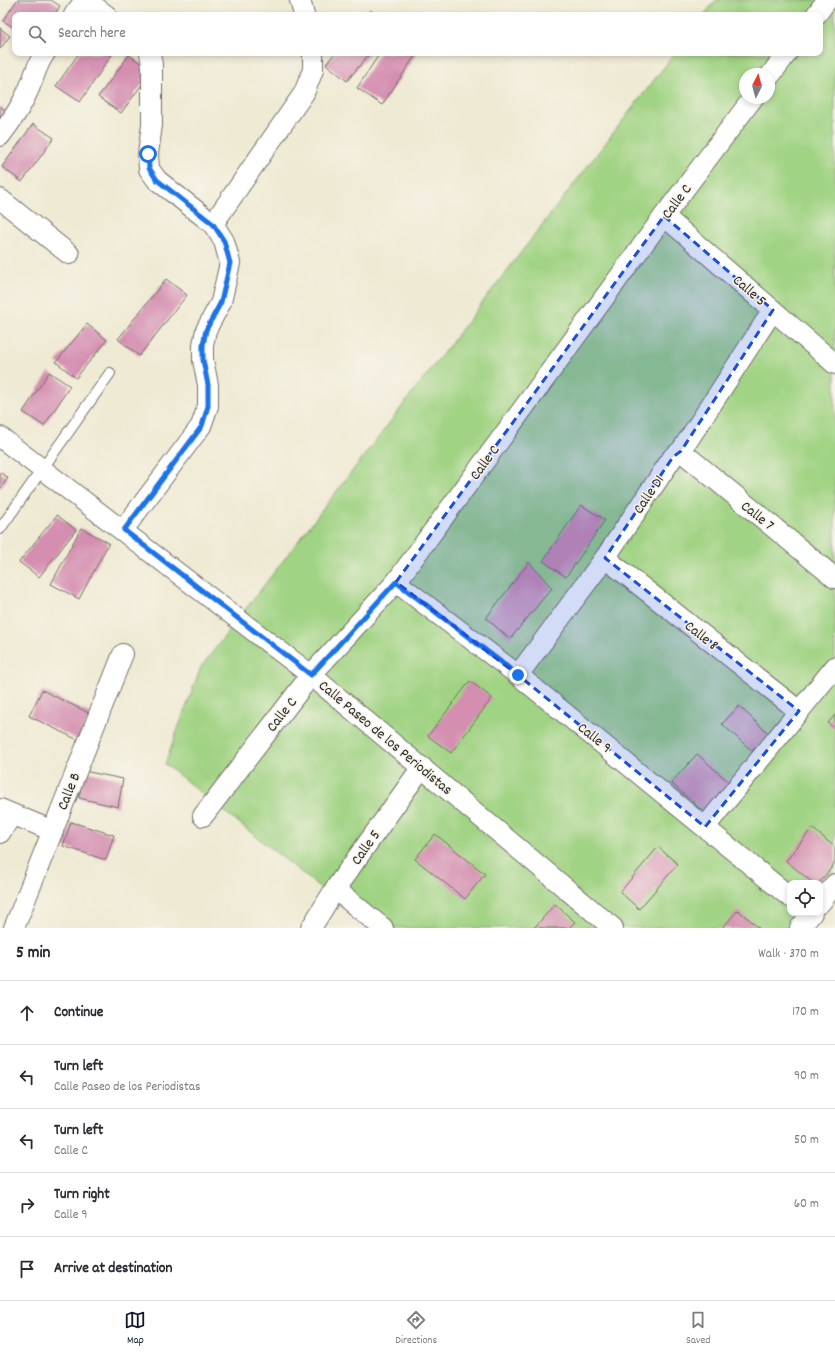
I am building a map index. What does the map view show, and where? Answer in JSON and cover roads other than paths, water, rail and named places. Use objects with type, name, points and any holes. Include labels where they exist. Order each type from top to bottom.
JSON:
[{"type":"street","points":[[76,12],[85,0],[102,12]]},
{"type":"street","points":[[300,0],[303,12]]},
{"type":"street","points":[[818,12],[827,0]]},
{"type":"street","points":[[0,136],[21,106],[36,67],[43,56]]},
{"type":"street","points":[[124,530],[202,426],[208,406],[208,385],[203,360],[203,345],[206,330],[221,302],[230,263],[224,241],[213,224],[157,180],[149,168],[148,154],[152,124],[152,72],[150,56]]},
{"type":"street","points":[[213,224],[304,93],[313,70],[313,56]]},
{"type":"street","points":[[775,69],[785,56]]},
{"type":"street","name":"Calle C","points":[[203,816],[311,675],[396,582],[664,216],[748,104]]},
{"type":"street","points":[[0,199],[69,254]]},
{"type":"street","name":"Calle 5","points":[[664,216],[835,364]]},
{"type":"street","name":"Calle D1","points":[[518,675],[605,558],[673,457],[681,451],[774,310]]},
{"type":"street","name":"Calle Paseo de los Periodistas","points":[[0,437],[124,530],[311,675],[613,928]]},
{"type":"street","name":"Calle 7","points":[[681,451],[835,578]]},
{"type":"street","name":"Calle 8","points":[[605,558],[799,711]]},
{"type":"street","name":"Calle 9","points":[[396,582],[518,675],[787,895]]},
{"type":"street","name":"Calle B","points":[[14,928],[123,654]]},
{"type":"street","points":[[704,827],[835,667]]},
{"type":"street","name":"Calle 5","points":[[310,928],[422,767]]},
{"type":"street","points":[[0,833],[6,812],[53,831]]},
{"type":"street","points":[[823,898],[835,884]]},
{"type":"street","points":[[335,890],[383,928]]},
{"type":"lane","points":[[0,529],[110,374]]}]
